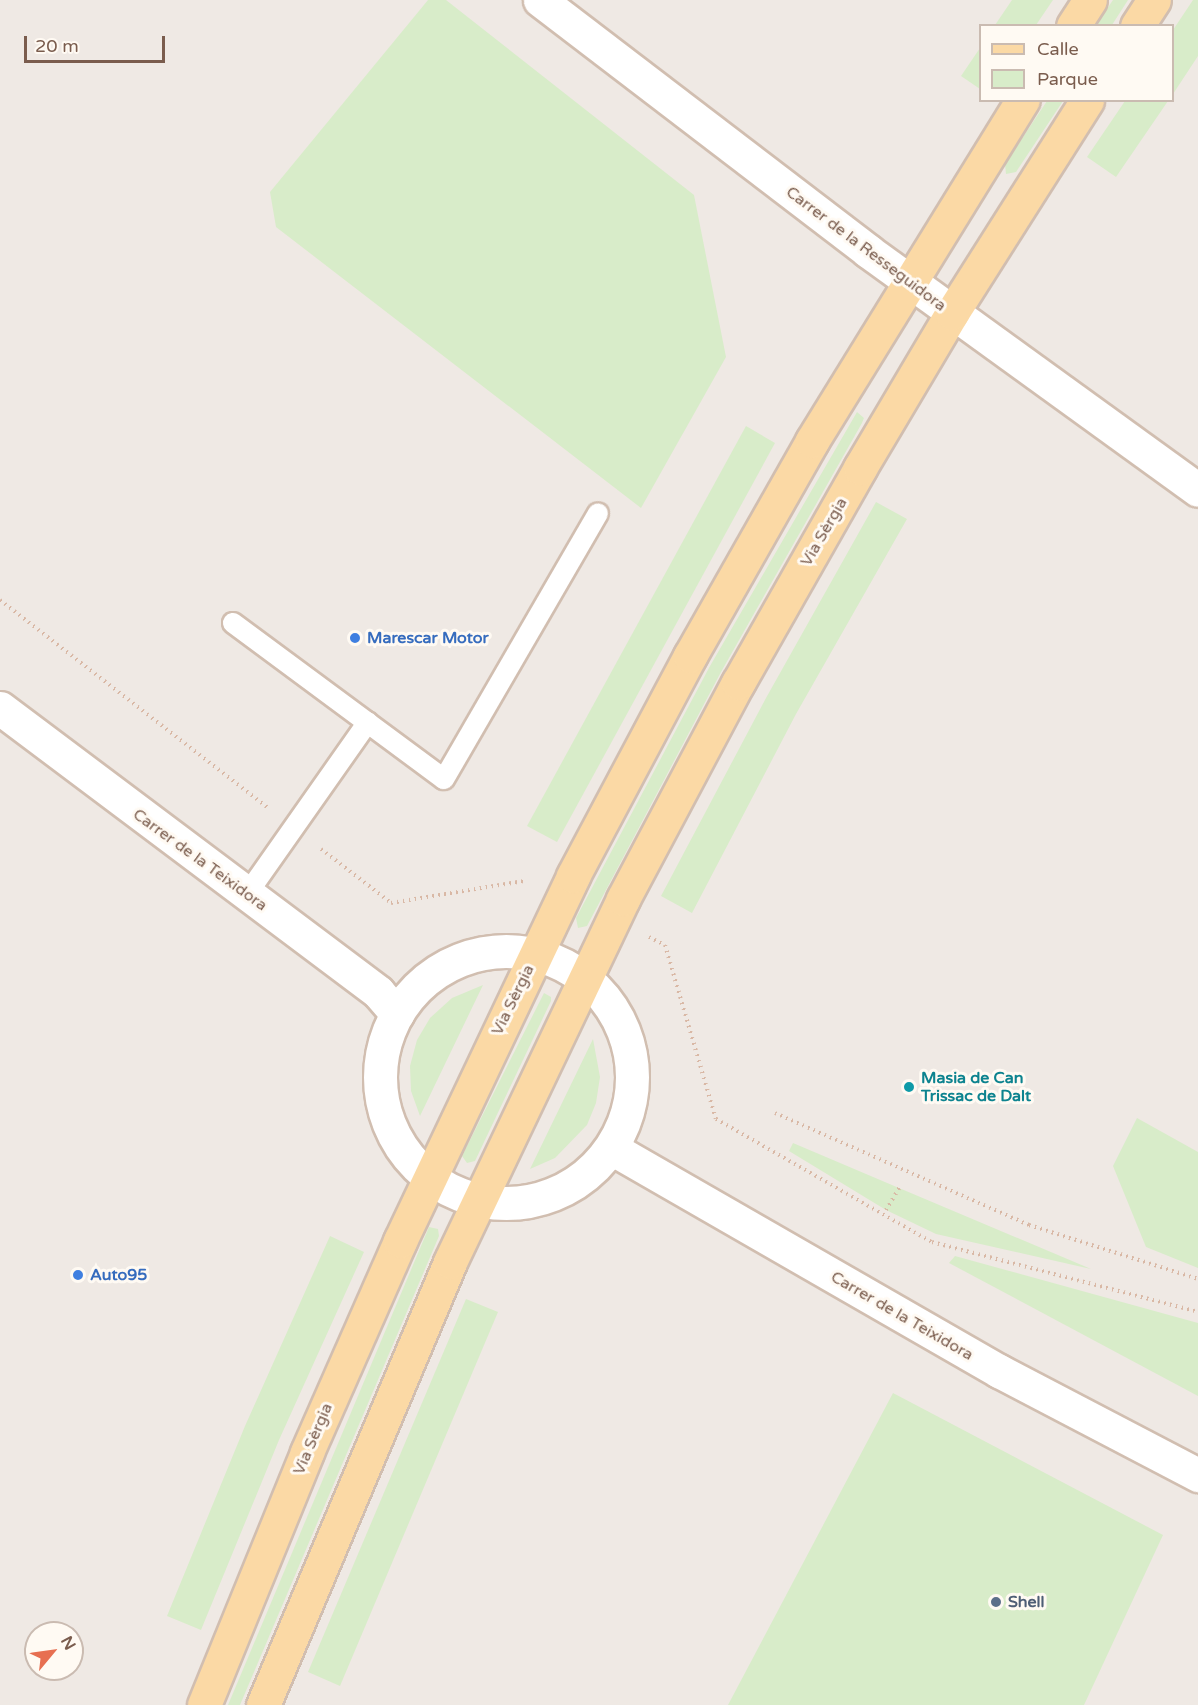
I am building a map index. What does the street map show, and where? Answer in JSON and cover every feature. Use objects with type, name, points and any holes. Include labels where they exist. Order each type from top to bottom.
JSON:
[{"type":"main road","points":[[1074,24],[1090,0]]},
{"type":"main road","points":[[1138,24],[1154,0]]},
{"type":"main road","name":"Via Sèrgia","points":[[204,1705],[307,1452],[429,1176],[564,895],[690,656],[812,441],[1022,102]]},
{"type":"main road","name":"Via Sèrgia","points":[[263,1705],[362,1463],[479,1201],[613,920],[738,683],[952,313],[1086,102]]},
{"type":"street","name":"Carrer de la Resseguidora","points":[[540,0],[910,282],[1198,490]]},
{"type":"street","name":"Carrer de la Teixidora","points":[[0,708],[378,992],[397,1014]]},
{"type":"street","name":"Via Sèrgia","points":[[503,951],[535,954],[562,963],[586,978],[611,1006],[627,1040],[633,1077],[627,1114],[611,1148],[591,1171],[567,1188],[539,1199],[509,1203],[479,1201],[452,1191],[429,1176],[404,1150],[387,1119],[381,1083],[383,1047],[397,1014],[416,988],[441,968],[471,956],[503,951]]},
{"type":"street","name":"Carrer de la Teixidora","points":[[611,1148],[999,1371],[1198,1475]]},
{"type":"lane","points":[[233,622],[444,778],[598,513]]},
{"type":"lane","points":[[247,894],[368,722]]},
{"type":"path","points":[[0,600],[391,903],[534,879],[564,895]]},
{"type":"path","points":[[613,920],[665,945],[716,1119],[932,1242],[1198,1312]]},
{"type":"path","points":[[775,1113],[1029,1225],[1198,1279]]},
{"type":"path","points":[[886,1210],[899,1188]]},
{"type":"shaded area","points":[[0,0],[1198,0],[1198,1705],[0,1705]]},
{"type":"green space","points":[[428,0],[446,0],[694,195],[726,357],[641,508],[276,227],[270,192]]},
{"type":"green space","points":[[1012,0],[1053,0],[1037,24],[996,24]]},
{"type":"green space","points":[[1113,0],[1128,0],[1113,24],[1097,24]]},
{"type":"green space","points":[[1193,0],[1198,0],[1198,56],[1174,92],[1174,28]]},
{"type":"green space","points":[[979,49],[979,88],[961,76]]},
{"type":"green space","points":[[1046,102],[1062,102],[1016,172],[1006,174],[1005,164]]},
{"type":"green space","points":[[1124,102],[1167,102],[1116,177],[1087,157]]},
{"type":"green space","points":[[857,412],[864,418],[862,423],[721,672],[587,926],[578,928],[576,918],[710,666]]},
{"type":"green space","points":[[746,426],[775,443],[557,842],[527,826]]},
{"type":"green space","points":[[876,502],[907,519],[796,714],[692,913],[661,896],[766,698]]},
{"type":"green space","points":[[483,985],[420,1116],[411,1091],[410,1066],[417,1040],[430,1018],[452,998]]},
{"type":"green space","points":[[544,993],[551,997],[551,1001],[475,1161],[467,1163],[462,1156]]},
{"type":"green space","points":[[593,1039],[600,1077],[596,1103],[587,1125],[555,1158],[530,1169]]},
{"type":"green space","points":[[1137,1118],[1198,1152],[1198,1268],[1146,1247],[1113,1166]]},
{"type":"green space","points":[[793,1143],[1091,1269],[936,1234],[886,1210],[789,1151]]},
{"type":"green space","points":[[429,1227],[438,1229],[439,1236],[240,1705],[228,1705]]},
{"type":"green space","points":[[330,1236],[364,1252],[279,1440],[201,1630],[167,1616],[245,1426]]},
{"type":"green space","points":[[955,1256],[1198,1323],[1198,1396],[949,1263]]},
{"type":"green space","points":[[466,1299],[498,1312],[340,1686],[308,1672]]},
{"type":"green space","points":[[893,1393],[1163,1535],[1084,1705],[728,1705]]},
{"type":"place","name":"Marescar Motor","points":[[355,638]]},
{"type":"place","name":"Masia de Can Trissac de Dalt","points":[[909,1087]]},
{"type":"place","name":"Auto95","points":[[78,1275]]},
{"type":"place","name":"Shell","points":[[996,1602]]}]
